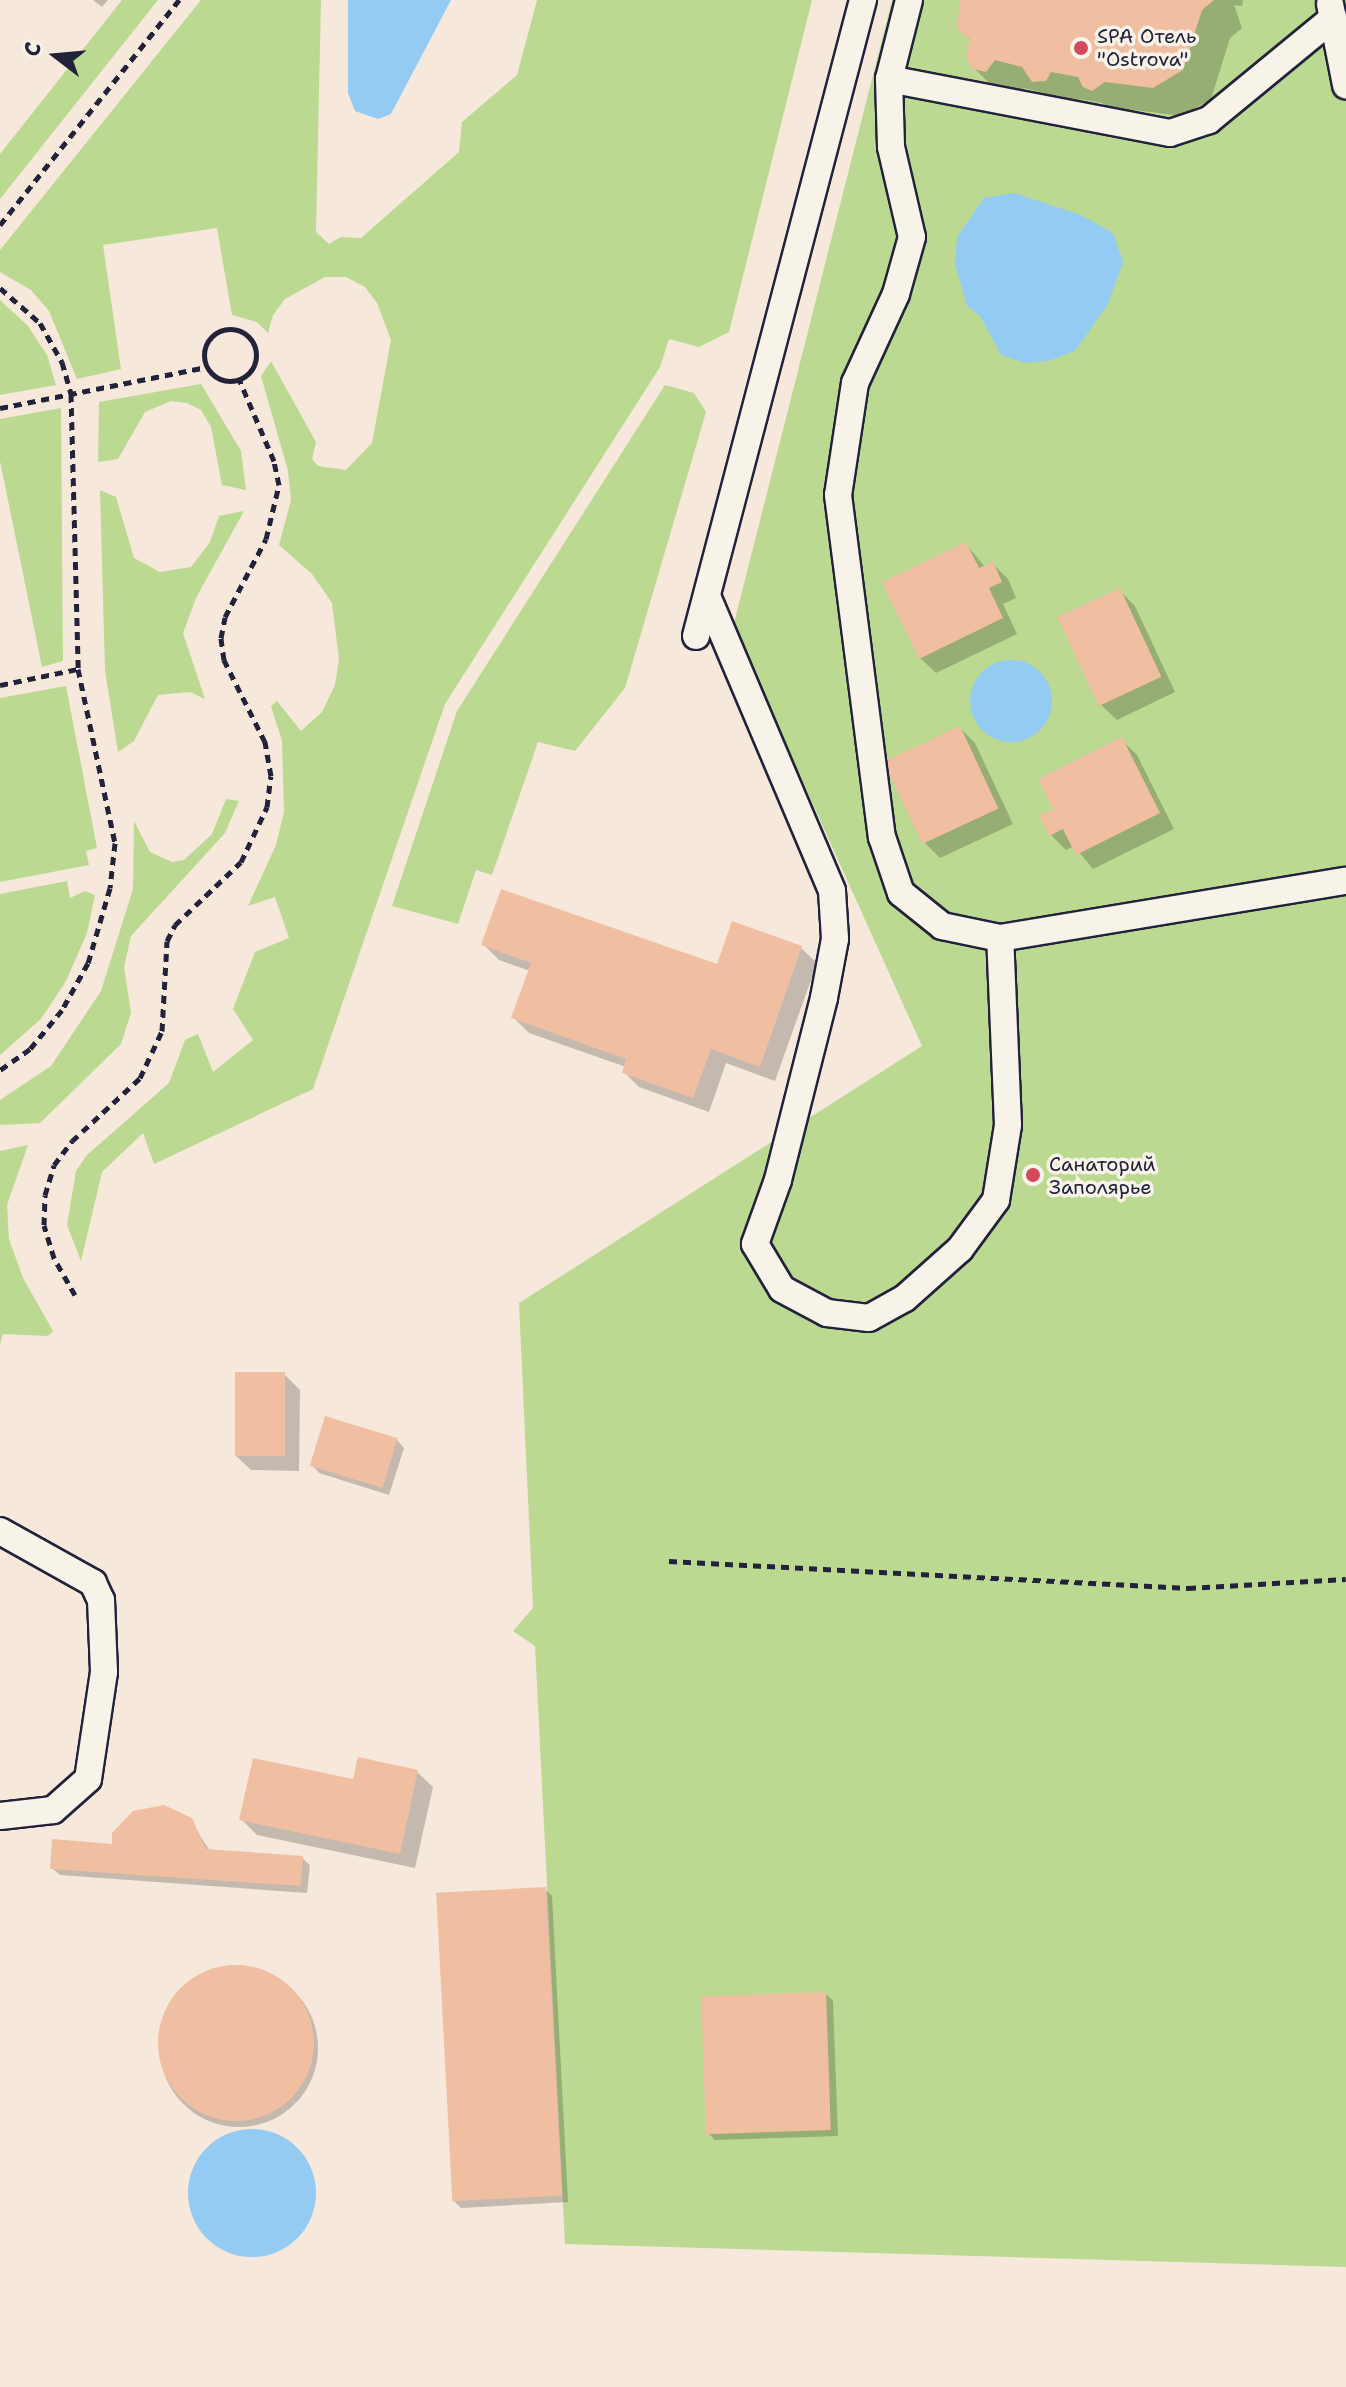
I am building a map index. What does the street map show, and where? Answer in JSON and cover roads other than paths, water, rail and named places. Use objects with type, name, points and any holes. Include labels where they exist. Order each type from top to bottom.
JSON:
[{"type":"lane","points":[[696,636],[863,0]]},
{"type":"lane","points":[[909,0],[889,79],[891,147],[912,237],[896,294],[855,383],[838,495],[882,837],[901,893],[942,926],[1000,938],[1346,881]]},
{"type":"lane","points":[[889,79],[1170,133],[1209,120],[1331,9]]},
{"type":"lane","points":[[1331,9],[1346,85]]},
{"type":"lane","points":[[707,596],[832,891],[835,939],[824,998],[778,1180],[755,1244],[782,1289],[827,1313],[869,1318],[905,1298],[960,1249],[996,1200],[1008,1125],[1000,938]]},
{"type":"lane","points":[[0,1531],[93,1583],[101,1600],[104,1672],[88,1779],[53,1810],[0,1816]]},
{"type":"water","points":[[348,0],[451,0],[391,114],[378,119],[355,111],[348,93]]},
{"type":"water","points":[[1014,193],[1081,215],[1113,233],[1123,262],[1108,304],[1075,351],[1048,361],[1026,363],[1001,355],[980,316],[967,306],[955,264],[957,237],[984,198]]},
{"type":"water","points":[[1011,660],[1027,663],[1040,672],[1049,685],[1052,701],[1049,717],[1040,730],[1027,739],[1011,742],[995,739],[982,730],[973,717],[970,701],[973,685],[982,672],[995,663]]},
{"type":"water","points":[[252,2129],[277,2134],[297,2148],[311,2168],[316,2193],[311,2218],[297,2238],[277,2252],[252,2257],[227,2252],[207,2238],[193,2218],[188,2193],[193,2168],[207,2148],[227,2134]]},
{"type":"place","name":"SPA Отель \"Ostrova\"","points":[[1081,48]]},
{"type":"place","name":"Санаторий Заполярье","points":[[1033,1175]]}]
